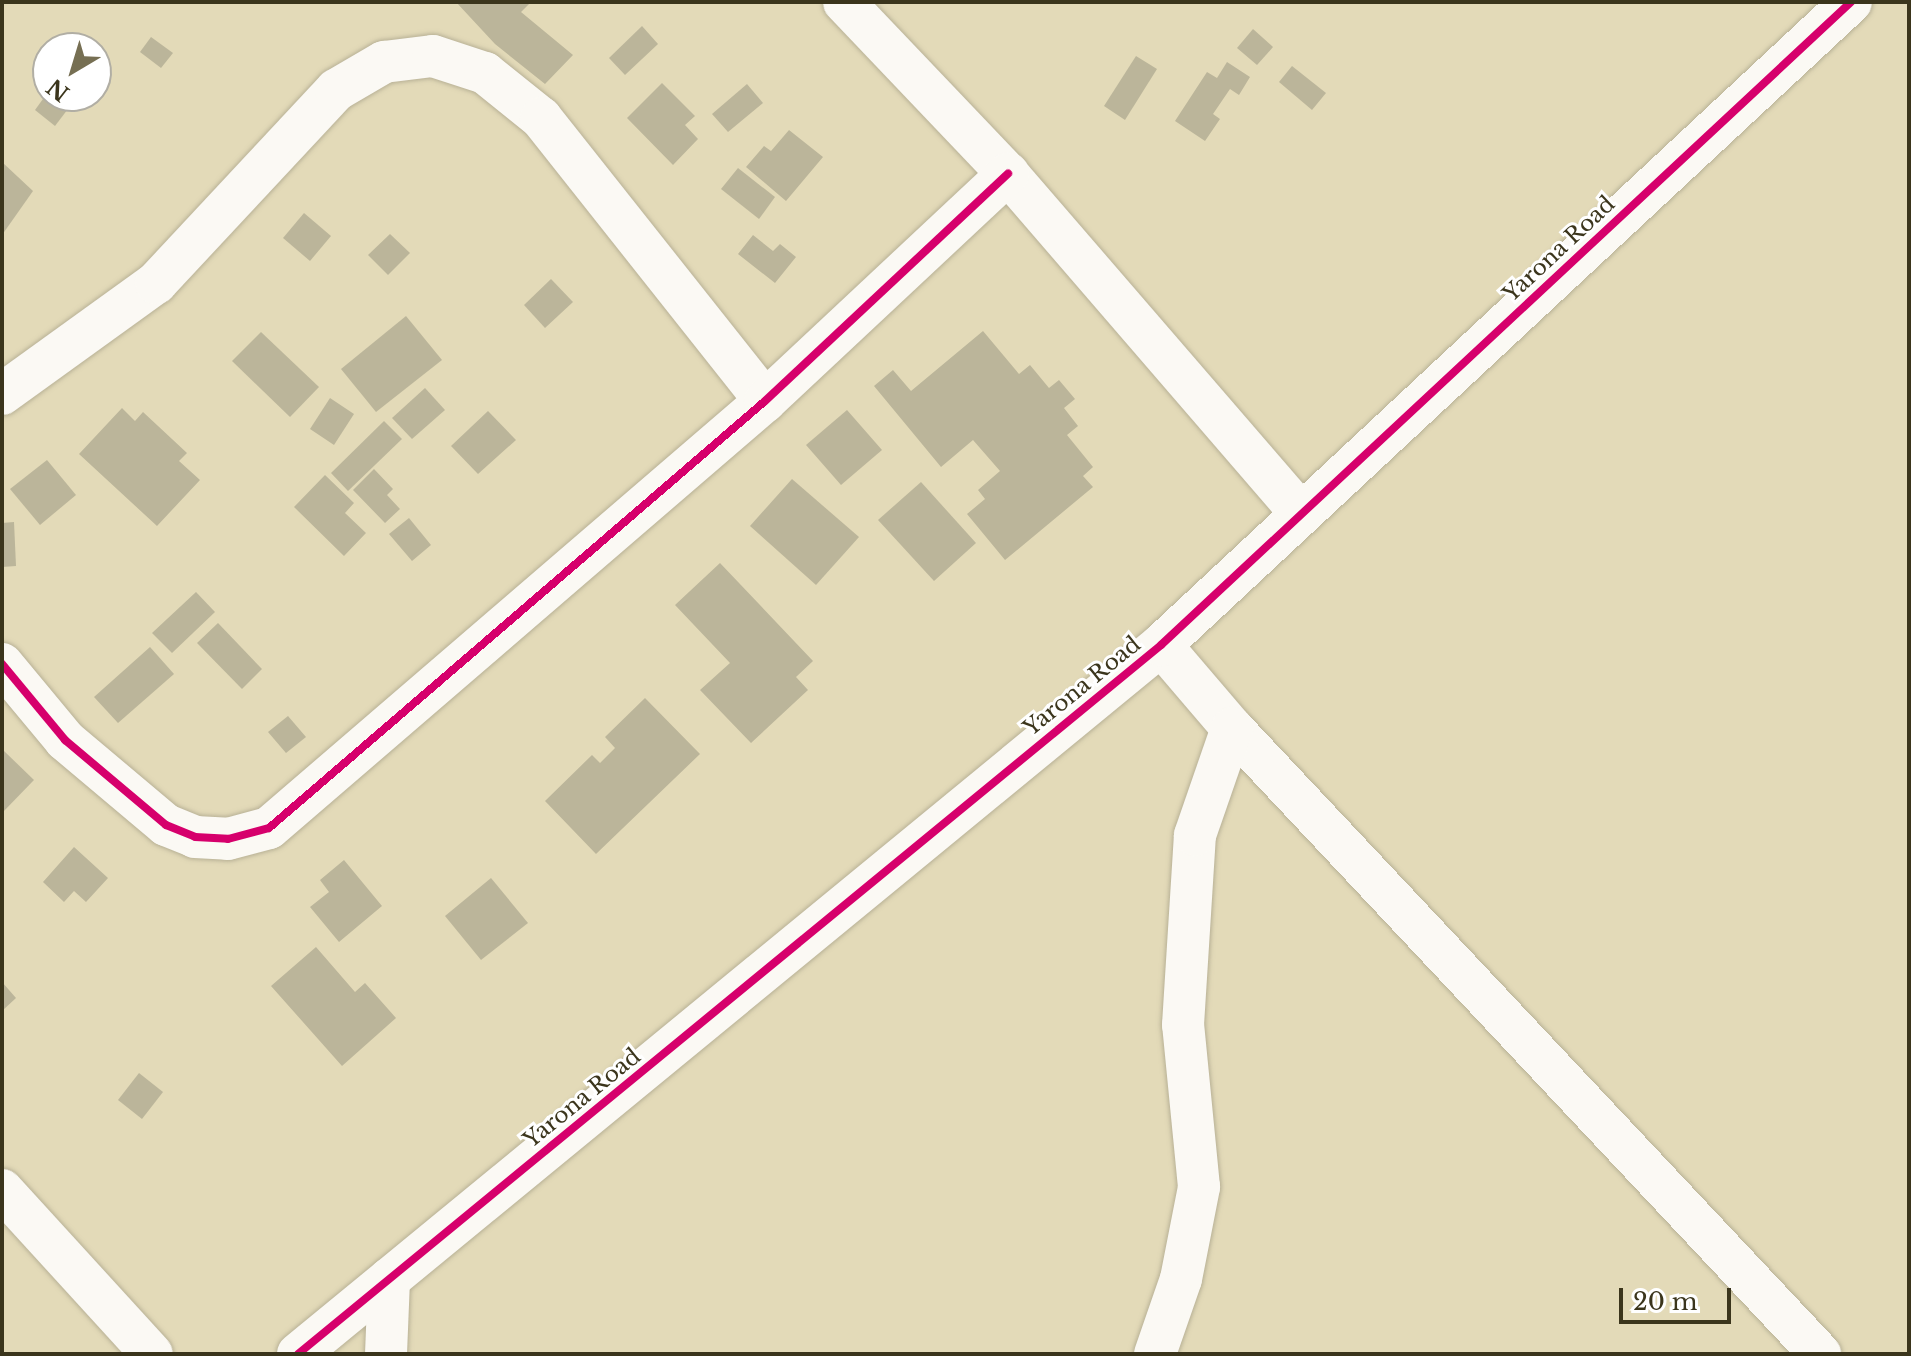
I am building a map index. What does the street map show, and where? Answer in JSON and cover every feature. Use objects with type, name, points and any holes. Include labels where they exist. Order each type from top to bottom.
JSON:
[{"type":"street","points":[[844,2],[1008,174],[1301,514]]},
{"type":"street","name":"Yarona Road","points":[[298,1354],[1161,645],[1851,2]]},
{"type":"street","points":[[2,394],[156,283],[336,90],[384,62],[433,56],[485,73],[541,118],[765,401]]},
{"type":"street","points":[[2,664],[65,740],[166,825],[195,837],[228,839],[269,828],[765,401],[1008,174]]},
{"type":"street","points":[[1161,645],[1232,728],[1820,1354]]},
{"type":"street","points":[[1155,1354],[1181,1279],[1199,1187],[1183,1025],[1195,835],[1232,728]]},
{"type":"street","points":[[2,1190],[152,1354]]},
{"type":"street","points":[[386,1354],[389,1279]]},
{"type":"building","points":[[456,2],[531,2],[521,12],[573,55],[545,84],[495,44]]},
{"type":"building","points":[[642,26],[658,44],[625,75],[609,58]]},
{"type":"building","points":[[1253,29],[1273,47],[1257,65],[1237,48]]},
{"type":"building","points":[[151,37],[173,53],[161,68],[140,52]]},
{"type":"building","points":[[1136,56],[1157,69],[1125,120],[1104,106]]},
{"type":"building","points":[[1227,62],[1250,77],[1239,95],[1230,89],[1213,114],[1220,119],[1205,141],[1175,121],[1207,72],[1217,78]]},
{"type":"building","points":[[1292,66],[1326,93],[1312,110],[1279,82]]},
{"type":"building","points":[[662,83],[695,116],[685,125],[698,139],[673,165],[627,118]]},
{"type":"building","points":[[747,84],[763,103],[728,132],[712,114]]},
{"type":"building","points":[[38,112],[66,112],[55,126]]},
{"type":"building","points":[[789,130],[823,157],[786,201],[746,167],[764,146],[771,151]]},
{"type":"building","points":[[2,162],[33,191],[2,235]]},
{"type":"building","points":[[738,168],[775,197],[759,219],[721,189]]},
{"type":"building","points":[[304,213],[331,236],[310,261],[283,238]]},
{"type":"building","points":[[390,234],[410,253],[388,275],[368,255]]},
{"type":"building","points":[[753,235],[773,251],[780,244],[796,257],[775,283],[738,254]]},
{"type":"building","points":[[551,279],[573,302],[545,328],[524,305]]},
{"type":"building","points":[[406,316],[442,360],[376,412],[341,369]]},
{"type":"building","points":[[983,331],[1019,374],[1030,365],[1049,388],[1059,380],[1075,399],[1064,408],[1078,426],[1067,435],[1093,467],[1083,476],[1093,487],[1005,560],[967,514],[985,499],[978,490],[1000,471],[973,440],[941,467],[874,386],[893,370],[911,391]]},
{"type":"building","points":[[261,332],[319,387],[290,417],[232,361]]},
{"type":"building","points":[[425,388],[445,410],[412,439],[392,418]]},
{"type":"building","points":[[330,398],[354,414],[334,445],[310,429]]},
{"type":"building","points":[[122,408],[135,421],[143,412],[187,453],[179,461],[200,480],[157,526],[79,454]]},
{"type":"building","points":[[847,410],[882,450],[841,485],[806,445]]},
{"type":"building","points":[[488,411],[516,440],[478,474],[451,446]]},
{"type":"building","points":[[384,421],[402,439],[348,491],[331,473]]},
{"type":"building","points":[[47,460],[76,495],[40,525],[10,489]]},
{"type":"building","points":[[374,469],[393,489],[387,495],[400,509],[385,523],[353,490]]},
{"type":"building","points":[[325,475],[354,503],[345,513],[366,533],[344,556],[294,507]]},
{"type":"building","points":[[792,479],[859,537],[816,585],[750,526]]},
{"type":"building","points":[[921,482],[976,543],[934,581],[878,520]]},
{"type":"building","points":[[409,518],[431,545],[412,561],[389,534]]},
{"type":"building","points":[[14,522],[16,566],[2,567],[2,523]]},
{"type":"building","points":[[720,563],[813,661],[796,677],[808,690],[751,743],[700,690],[730,663],[675,605]]},
{"type":"building","points":[[196,592],[215,612],[172,653],[152,633]]},
{"type":"building","points":[[218,623],[262,669],[242,689],[197,643]]},
{"type":"building","points":[[150,647],[174,674],[118,723],[94,697]]},
{"type":"building","points":[[645,698],[700,754],[596,854],[545,801],[592,755],[600,763],[615,748],[605,737]]},
{"type":"building","points":[[288,716],[306,737],[286,753],[268,732]]},
{"type":"building","points":[[2,749],[34,780],[2,813]]},
{"type":"building","points":[[74,847],[108,878],[86,902],[74,891],[64,902],[43,882]]},
{"type":"building","points":[[344,860],[382,906],[339,942],[310,907],[329,892],[320,880]]},
{"type":"building","points":[[491,878],[528,923],[481,960],[445,916]]},
{"type":"building","points":[[316,947],[355,992],[365,983],[396,1018],[342,1066],[271,986]]},
{"type":"building","points":[[2,982],[16,998],[2,1011]]},
{"type":"building","points":[[139,1073],[163,1092],[142,1119],[118,1100]]},
{"type":"cycle path","points":[[298,1354],[1161,645],[1851,2]]},
{"type":"cycle path","points":[[2,664],[65,740],[166,825],[195,837],[228,839],[269,828],[765,401],[1008,174]]}]
